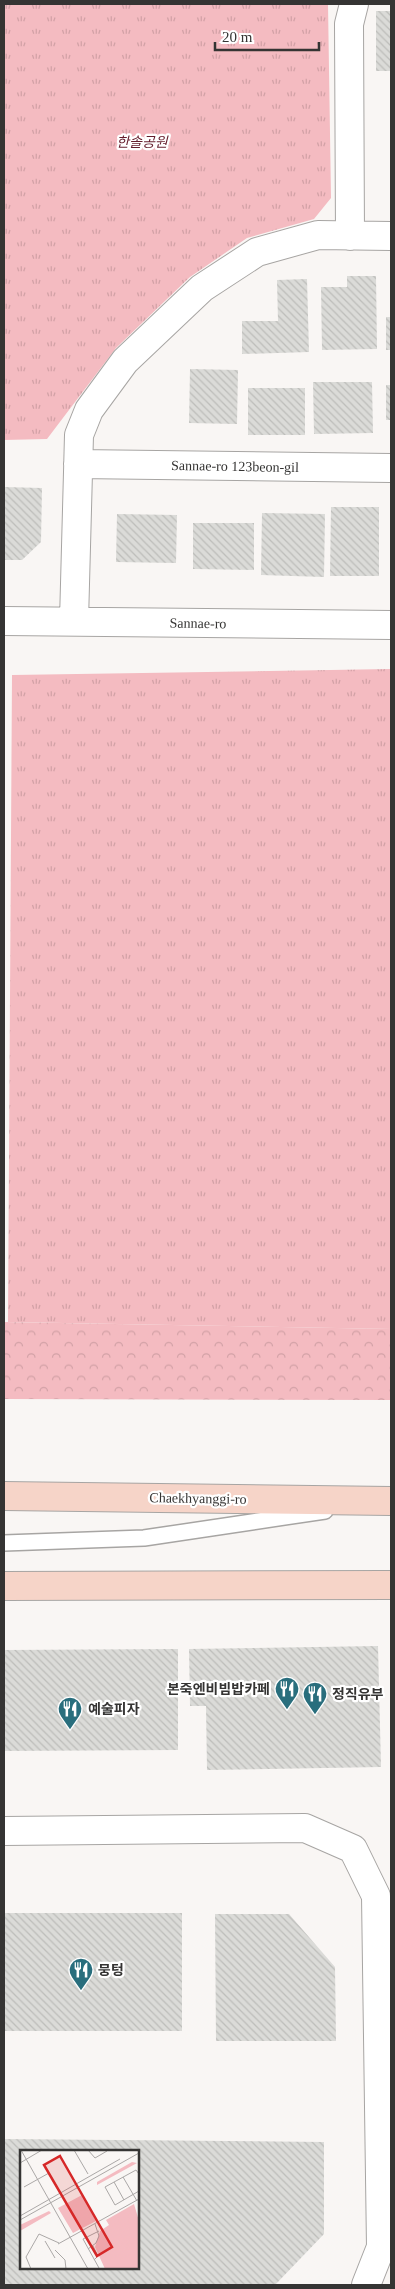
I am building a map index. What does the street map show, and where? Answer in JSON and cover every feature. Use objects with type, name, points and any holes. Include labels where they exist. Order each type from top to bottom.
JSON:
[{"type":"main road","name":"Chaekhyanggi-ro","points":[[4,1496],[391,1501]]},
{"type":"main road","points":[[4,1586],[391,1586]]},
{"type":"street","points":[[350,236],[349,24],[354,4]]},
{"type":"street","points":[[74,622],[79,435],[89,410],[125,361],[202,288],[257,252],[318,234],[391,236]]},
{"type":"street","name":"Sannae-ro 123beon-gil","points":[[78,464],[391,468]]},
{"type":"street","name":"Sannae-ro","points":[[4,621],[391,625]]},
{"type":"street","points":[[4,1831],[305,1828],[353,1850],[376,1896],[385,2093],[381,2247],[366,2285]]},
{"type":"lane","points":[[4,1543],[144,1538],[391,1501]]},
{"type":"green space","name":"한솔공원","points":[[4,4],[328,4],[331,198],[314,219],[247,238],[190,277],[116,348],[47,439],[4,440]]},
{"type":"green space","points":[[391,669],[391,1329],[8,1322],[12,675]]},
{"type":"green space","points":[[4,1322],[391,1329],[391,1400],[4,1399]]},
{"type":"building","points":[[376,11],[391,11],[391,71],[376,71]]},
{"type":"building","points":[[347,276],[376,276],[377,349],[322,350],[321,287],[347,287]]},
{"type":"building","points":[[307,279],[309,352],[242,354],[242,321],[278,321],[277,280]]},
{"type":"building","points":[[386,317],[391,317],[391,350],[386,350]]},
{"type":"building","points":[[190,369],[238,370],[237,424],[189,423]]},
{"type":"building","points":[[313,382],[372,382],[373,433],[314,434]]},
{"type":"building","points":[[386,385],[391,385],[391,420],[386,420]]},
{"type":"building","points":[[248,388],[305,388],[305,435],[248,435]]},
{"type":"building","points":[[4,487],[42,488],[41,542],[22,560],[4,560]]},
{"type":"building","points":[[331,507],[379,507],[379,576],[330,576]]},
{"type":"building","points":[[262,513],[325,514],[324,577],[261,575]]},
{"type":"building","points":[[117,514],[177,515],[176,563],[116,562]]},
{"type":"building","points":[[193,523],[254,523],[254,570],[193,569]]},
{"type":"building","points":[[378,1646],[381,1767],[207,1770],[206,1706],[190,1706],[189,1649]]},
{"type":"building","points":[[178,1649],[178,1750],[4,1751],[4,1650]]},
{"type":"building","points":[[4,1913],[182,1913],[182,2031],[4,2031]]},
{"type":"building","points":[[215,1914],[289,1914],[335,1967],[336,2041],[216,2041]]},
{"type":"building","points":[[4,2139],[324,2142],[324,2234],[275,2285],[4,2285]]},
{"type":"place","name":"본죽엔비빔밥카페","points":[[287,1710]]},
{"type":"place","name":"정직유부","points":[[315,1715]]},
{"type":"place","name":"예술피자","points":[[70,1730]]},
{"type":"place","name":"뭉텅","points":[[81,1991]]}]
